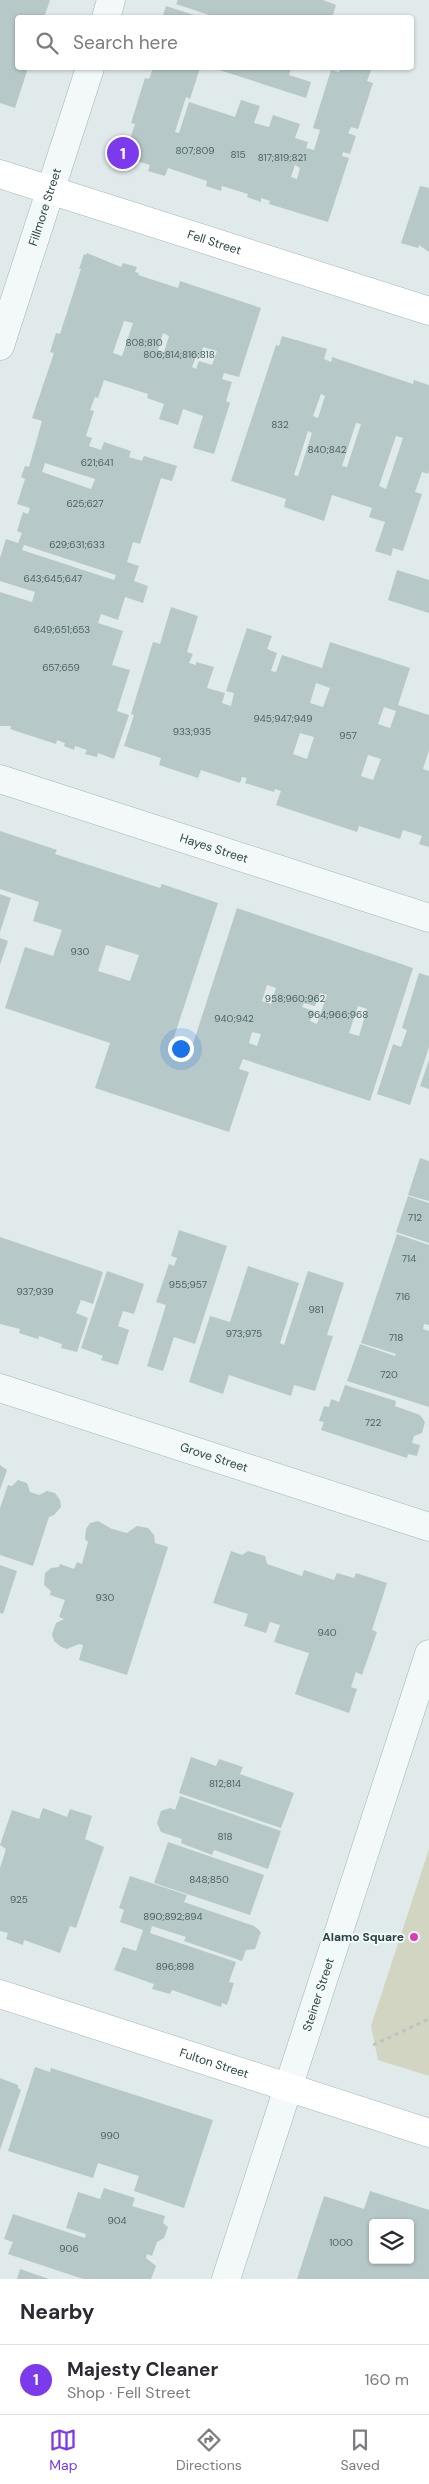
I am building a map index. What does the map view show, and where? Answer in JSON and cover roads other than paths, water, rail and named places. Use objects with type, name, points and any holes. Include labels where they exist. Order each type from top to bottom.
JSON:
[{"type":"main road","name":"Fell Street","points":[[0,174],[429,311]]},
{"type":"main road","name":"Fulton Street","points":[[0,1994],[429,2132]]},
{"type":"street","points":[[107,15],[111,0]]},
{"type":"street","name":"Fillmore Street","points":[[0,346],[89,70]]},
{"type":"street","name":"Hayes Street","points":[[0,779],[429,918]]},
{"type":"street","name":"Grove Street","points":[[0,1388],[429,1526]]},
{"type":"street","name":"Steiner Street","points":[[226,2279],[429,1654]]},
{"type":"place","name":"Majesty Cleaner","points":[[123,153]]},
{"type":"place","name":"Alamo Square","points":[[414,1937]]}]
